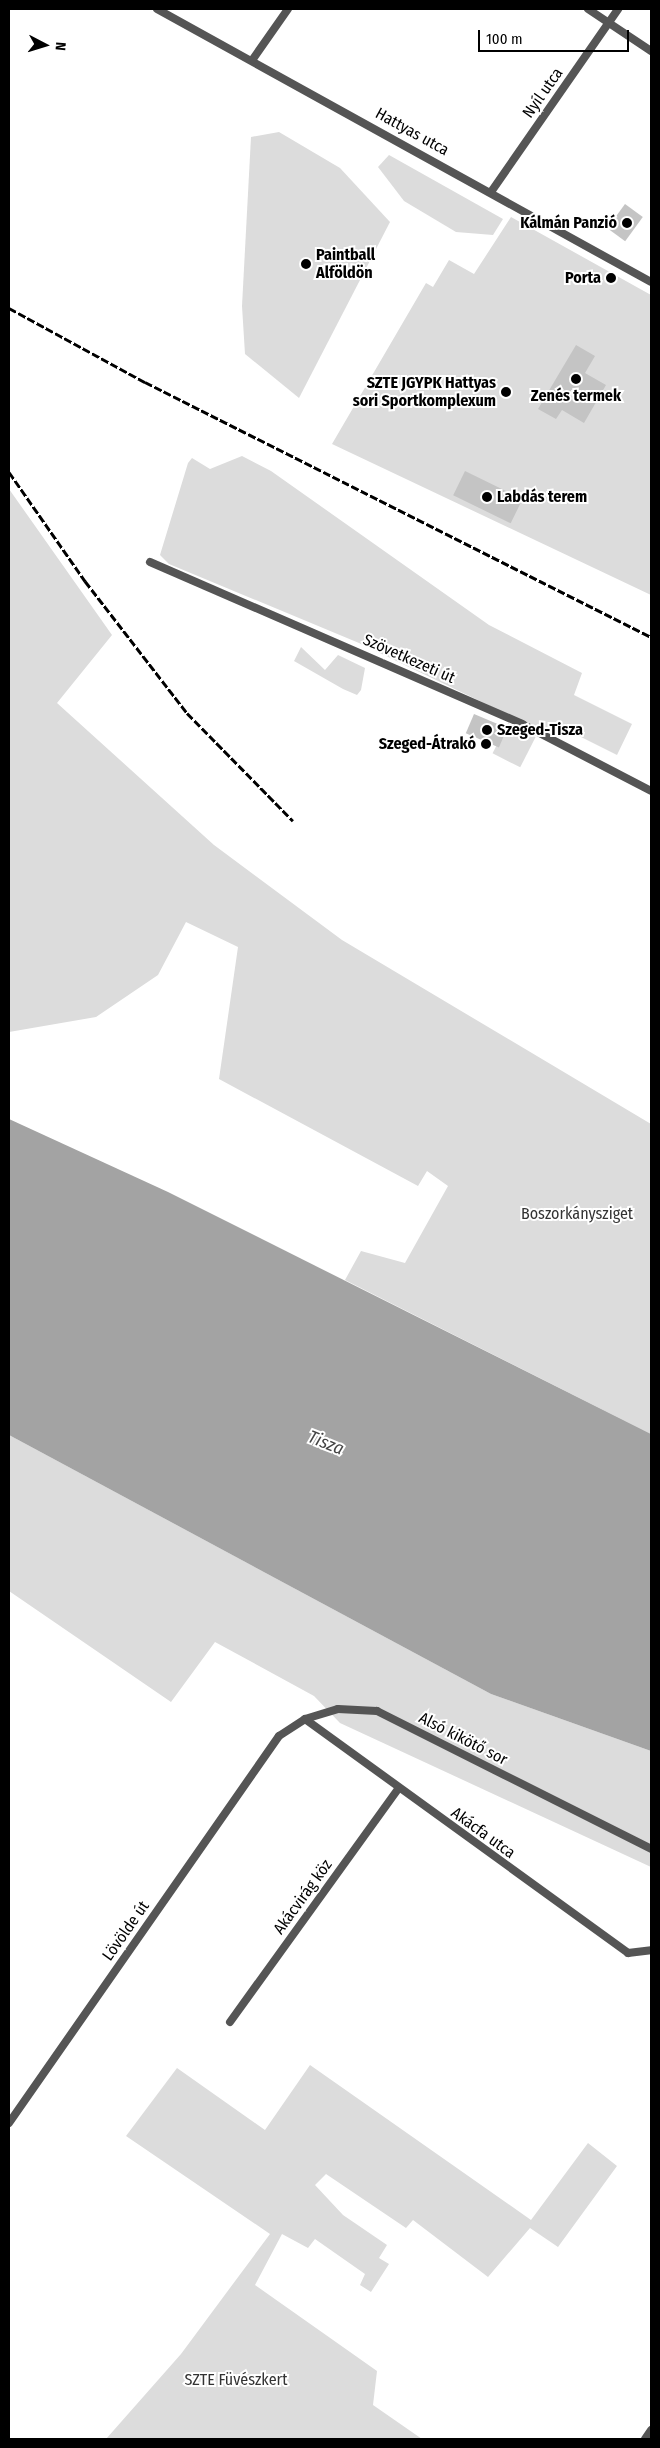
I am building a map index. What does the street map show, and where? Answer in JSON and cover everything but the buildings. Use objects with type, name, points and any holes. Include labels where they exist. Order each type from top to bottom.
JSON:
[{"type":"street","name":"Hattyas utca","points":[[157,9],[253,59],[651,282]]},
{"type":"street","points":[[170,16],[175,9]]},
{"type":"street","points":[[253,59],[288,9]]},
{"type":"street","points":[[588,9],[651,51]]},
{"type":"street","name":"Nyíl utca","points":[[491,192],[618,9]]},
{"type":"street","name":"Szövetkezeti út","points":[[150,562],[522,724],[651,791]]},
{"type":"street","name":"Alsó kikötő sor","points":[[266,1755],[279,1736],[305,1719],[338,1709],[377,1711],[651,1849]]},
{"type":"street","name":"Akácfa utca","points":[[305,1719],[398,1789],[628,1953],[651,1950]]},
{"type":"street","name":"Lövölde út","points":[[9,2123],[266,1755]]},
{"type":"street","name":"Akácvirág köz","points":[[230,2022],[398,1789]]},
{"type":"street","points":[[645,2439],[651,2430]]},
{"type":"green space","name":"Paintball Alföldön","points":[[279,132],[340,168],[390,222],[299,398],[245,354],[242,306],[251,137]]},
{"type":"green space","points":[[389,155],[503,219],[493,235],[456,232],[404,201],[378,167]]},
{"type":"green space","name":"SZTE JGYPK Hattyas sori Sportkomplexum","points":[[511,217],[651,295],[651,595],[332,444],[426,283],[433,287],[449,260],[474,274]]},
{"type":"green space","points":[[242,456],[271,471],[489,625],[582,673],[574,695],[632,724],[617,755],[559,726],[553,736],[359,643],[169,564],[160,555],[188,463],[192,458],[210,469]]},
{"type":"green space","name":"Boszorkánysziget","points":[[9,489],[112,635],[57,703],[214,845],[342,940],[651,1124],[651,1434],[345,1280],[361,1251],[405,1263],[448,1186],[427,1171],[418,1186],[219,1079],[238,947],[186,922],[158,975],[96,1017],[9,1032]]},
{"type":"green space","points":[[301,647],[325,670],[338,655],[365,668],[361,690],[357,695],[343,689],[294,661]]},
{"type":"green space","points":[[508,723],[536,737],[520,767],[493,753]]},
{"type":"green space","points":[[9,1435],[491,1694],[651,1751],[651,1867],[340,1723],[314,1696],[215,1642],[171,1702],[9,1591]]},
{"type":"green space","name":"SZTE Füvészkert","points":[[310,2065],[531,2220],[588,2143],[617,2166],[558,2247],[530,2228],[488,2277],[413,2220],[406,2228],[326,2174],[315,2185],[343,2215],[387,2245],[379,2258],[389,2264],[371,2292],[360,2285],[365,2274],[315,2239],[308,2248],[282,2234],[255,2285],[377,2371],[373,2405],[422,2439],[106,2439],[181,2354],[270,2234],[126,2136],[177,2068],[265,2130]]},
{"type":"water","name":"Tisza","points":[[9,1119],[168,1192],[651,1434],[651,1751],[491,1694],[9,1435]]},
{"type":"railway","points":[[9,308],[145,382],[651,637]]},
{"type":"railway","points":[[9,472],[85,581],[187,713],[293,821]]},
{"type":"place","name":"Kálmán Panzió","points":[[627,223]]},
{"type":"place","name":"Paintball Alföldön","points":[[306,264]]},
{"type":"place","name":"Porta","points":[[611,278]]},
{"type":"place","name":"Zenés termek","points":[[576,379]]},
{"type":"place","name":"SZTE JGYPK Hattyas sori Sportkomplexum","points":[[506,392]]},
{"type":"place","name":"Labdás terem","points":[[487,497]]},
{"type":"place","name":"Szeged-Tisza","points":[[487,730]]},
{"type":"place","name":"Szeged-Átrakó","points":[[486,744]]}]
